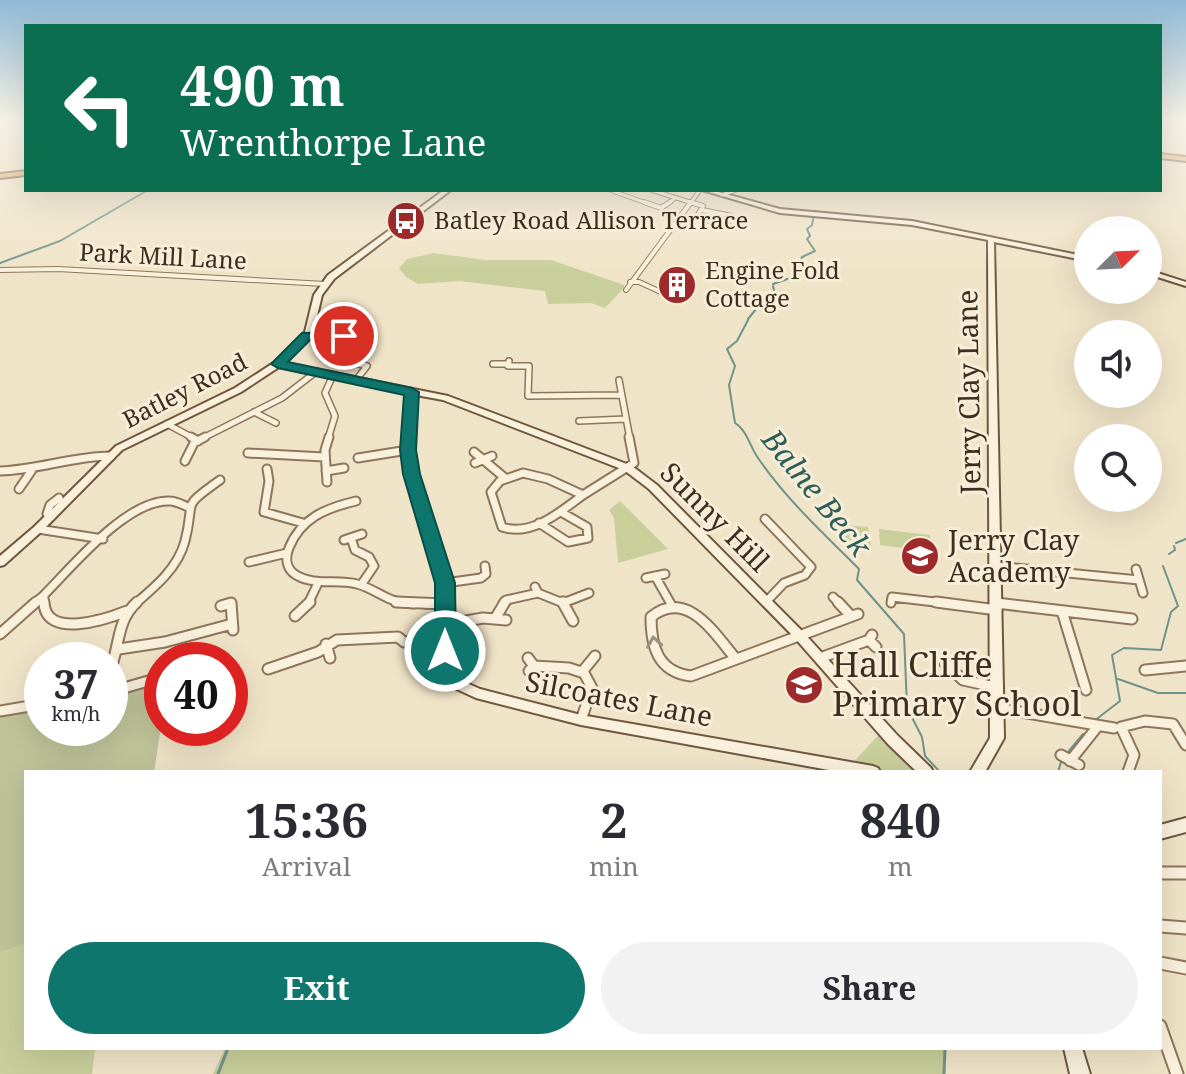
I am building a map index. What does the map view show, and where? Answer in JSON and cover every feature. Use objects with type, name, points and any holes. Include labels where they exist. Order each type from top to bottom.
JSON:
[{"type":"highway","points":[[0,178],[24,174]]},
{"type":"street","name":"Batley Road","points":[[0,562],[52,516],[111,456],[131,441],[252,382],[278,364],[306,336],[318,295],[325,284],[355,256],[403,225],[445,192]]},
{"type":"street","points":[[616,192],[661,208],[674,199]]},
{"type":"street","points":[[656,192],[703,206],[693,223],[720,230],[727,225],[731,214],[702,210]]},
{"type":"street","points":[[626,290],[689,203],[701,192]]},
{"type":"street","points":[[711,192],[780,211],[886,219],[1074,256]]},
{"type":"street","points":[[722,195],[730,192]]},
{"type":"street","name":"Jerry Clay Lane","points":[[978,770],[997,738],[991,240]]},
{"type":"street","name":"Park Mill Lane","points":[[0,270],[58,269],[325,284]]},
{"type":"street","points":[[1162,276],[1186,284]]},
{"type":"street","points":[[630,282],[639,282],[663,293],[684,290]]},
{"type":"street","points":[[306,336],[367,331]]},
{"type":"street","points":[[346,335],[360,338]]},
{"type":"street","points":[[311,357],[318,350],[367,366],[367,370],[356,380]]},
{"type":"street","points":[[493,364],[509,362],[529,366],[528,396],[621,395]]},
{"type":"street","name":"Sunny Hill","points":[[278,364],[455,402],[628,468],[653,487],[798,634],[924,770]]},
{"type":"street","points":[[184,462],[198,441],[282,398],[317,371]]},
{"type":"street","points":[[327,482],[324,457],[335,416],[325,393],[333,375]]},
{"type":"street","points":[[584,495],[536,474],[505,478],[491,492],[502,527],[516,531],[561,512],[584,495],[594,486],[634,463],[619,380]]},
{"type":"street","points":[[520,384],[528,384]]},
{"type":"street","name":"Silcoates Lane","points":[[412,392],[408,450],[412,474],[445,583],[446,671],[461,687],[581,720],[862,770]]},
{"type":"street","points":[[254,412],[276,423]]},
{"type":"street","points":[[579,421],[626,419]]},
{"type":"street","points":[[167,424],[198,441]]},
{"type":"street","points":[[326,441],[335,441]]},
{"type":"street","points":[[358,458],[408,450]]},
{"type":"street","points":[[475,452],[505,478]]},
{"type":"street","points":[[248,453],[258,456],[324,457]]},
{"type":"street","points":[[0,471],[32,470],[111,456]]},
{"type":"street","points":[[475,463],[492,456]]},
{"type":"street","points":[[326,471],[344,468]]},
{"type":"street","points":[[19,489],[32,470]]},
{"type":"street","points":[[266,471],[264,512],[303,523]]},
{"type":"street","points":[[0,634],[129,513],[164,501],[184,504],[220,480]]},
{"type":"street","points":[[52,516],[47,514],[50,505],[59,498]]},
{"type":"street","points":[[356,501],[340,500],[303,523],[287,553],[294,573],[318,583],[361,585],[398,603],[446,604]]},
{"type":"street","points":[[102,621],[127,611],[164,579],[185,542],[184,504]]},
{"type":"street","points":[[539,523],[566,542],[578,543],[588,538],[587,527],[561,512]]},
{"type":"street","points":[[765,519],[811,567],[805,575],[784,583],[766,602]]},
{"type":"street","points":[[38,529],[103,539]]},
{"type":"street","points":[[361,585],[371,574],[373,563],[355,550],[348,539],[362,534]]},
{"type":"street","points":[[254,559],[287,553]]},
{"type":"street","points":[[445,583],[481,578],[486,574],[485,566]]},
{"type":"street","points":[[996,566],[1139,580]]},
{"type":"street","points":[[1136,569],[1143,593]]},
{"type":"street","points":[[665,574],[651,577],[671,605]]},
{"type":"street","points":[[293,615],[311,602],[318,583]]},
{"type":"street","points":[[496,617],[506,600],[537,590],[563,603],[573,621]]},
{"type":"street","points":[[563,603],[589,593]]},
{"type":"street","points":[[44,595],[42,605],[51,618],[64,623],[102,621],[120,624]]},
{"type":"street","points":[[736,659],[694,614],[680,606],[660,609],[651,617],[656,656],[662,668],[676,675],[691,676],[855,615],[833,597]]},
{"type":"street","points":[[891,603],[892,597],[1132,619]]},
{"type":"street","points":[[128,648],[233,627],[231,603],[221,606]]},
{"type":"street","points":[[32,607],[42,605]]},
{"type":"street","points":[[119,642],[120,624],[127,611]]},
{"type":"street","points":[[1062,611],[1086,690]]},
{"type":"street","points":[[268,669],[318,652],[327,642],[398,637],[404,642],[496,617],[506,620]]},
{"type":"street","points":[[820,658],[872,641]]},
{"type":"street","points":[[327,642],[330,658]]},
{"type":"street","points":[[582,672],[595,656]]},
{"type":"street","points":[[944,662],[963,680],[995,687]]},
{"type":"street","points":[[530,665],[566,666],[582,672],[592,684],[581,720]]},
{"type":"street","points":[[1145,670],[1162,665],[1186,666]]},
{"type":"street","points":[[1070,669],[1081,671]]},
{"type":"street","points":[[0,711],[24,707]]},
{"type":"street","points":[[997,708],[1114,728]]},
{"type":"street","points":[[1130,770],[1136,762],[1137,754],[1121,727],[1145,721],[1186,722]]},
{"type":"street","points":[[1173,724],[1186,745]]},
{"type":"street","points":[[1070,760],[1098,726]]},
{"type":"street","points":[[1162,831],[1186,825]]},
{"type":"street","points":[[1162,873],[1186,873]]},
{"type":"street","points":[[1162,926],[1186,928]]},
{"type":"street","points":[[1162,963],[1186,968]]},
{"type":"street","points":[[1162,1032],[1177,1074]]},
{"type":"street","points":[[1074,1050],[1080,1074]]},
{"type":"green space","points":[[434,253],[485,260],[551,260],[624,285],[624,288],[605,308],[591,303],[548,304],[545,291],[460,281],[418,284],[399,268],[407,259]]},
{"type":"green space","points":[[620,501],[668,549],[618,563],[614,518],[609,510]]},
{"type":"green space","points":[[843,525],[868,527],[872,551],[846,549]]},
{"type":"green space","points":[[879,529],[930,535],[932,552],[880,545]]},
{"type":"green space","points":[[144,682],[144,746],[158,746],[154,770],[24,770],[24,944],[0,952],[0,711],[24,707],[24,746],[128,746],[128,687]]},
{"type":"green space","points":[[883,730],[924,770],[860,770],[849,767]]},
{"type":"green space","points":[[24,940],[24,1050],[95,1050],[92,1074],[0,1074],[0,949]]},
{"type":"green space","points":[[224,1050],[945,1050],[944,1074],[213,1074]]},
{"type":"waterway","points":[[0,263],[60,241],[145,192]]},
{"type":"waterway","name":"Balne Beck","points":[[773,284],[796,276],[802,257],[815,251],[807,239],[810,236],[807,229],[812,225],[814,215]]},
{"type":"waterway","name":"Balne Beck","points":[[748,319],[761,303],[775,295],[773,286]]},
{"type":"waterway","name":"Balne Beck","points":[[748,320],[737,341],[727,349],[735,366],[729,385],[735,423],[743,430],[758,458],[781,488],[859,569],[857,580],[904,634],[907,708],[922,737],[925,756],[938,770]]},
{"type":"waterway","points":[[1176,543],[1186,539]]},
{"type":"waterway","points":[[1169,554],[1175,550],[1174,546]]},
{"type":"waterway","points":[[1094,721],[1120,701],[1112,655],[1124,648],[1161,650],[1171,612],[1178,606],[1163,566]]},
{"type":"waterway","points":[[1118,679],[1158,693],[1186,693]]},
{"type":"waterway","points":[[1068,752],[1083,734]]},
{"type":"waterway","points":[[1059,770],[1061,762]]},
{"type":"waterway","points":[[218,1074],[227,1050]]},
{"type":"waterway","name":"Balne Beck","points":[[944,1074],[945,1050]]},
{"type":"place","name":"Batley Road Allison Terrace","points":[[406,221]]},
{"type":"place","name":"Engine Fold Cottage","points":[[677,285]]},
{"type":"place","name":"Jerry Clay Academy","points":[[920,556]]},
{"type":"place","name":"Hall Cliffe Primary School","points":[[804,685]]},
{"type":"route","points":[[344,336],[306,336],[278,364],[412,392],[408,450],[412,474],[445,583],[445,651]]}]
